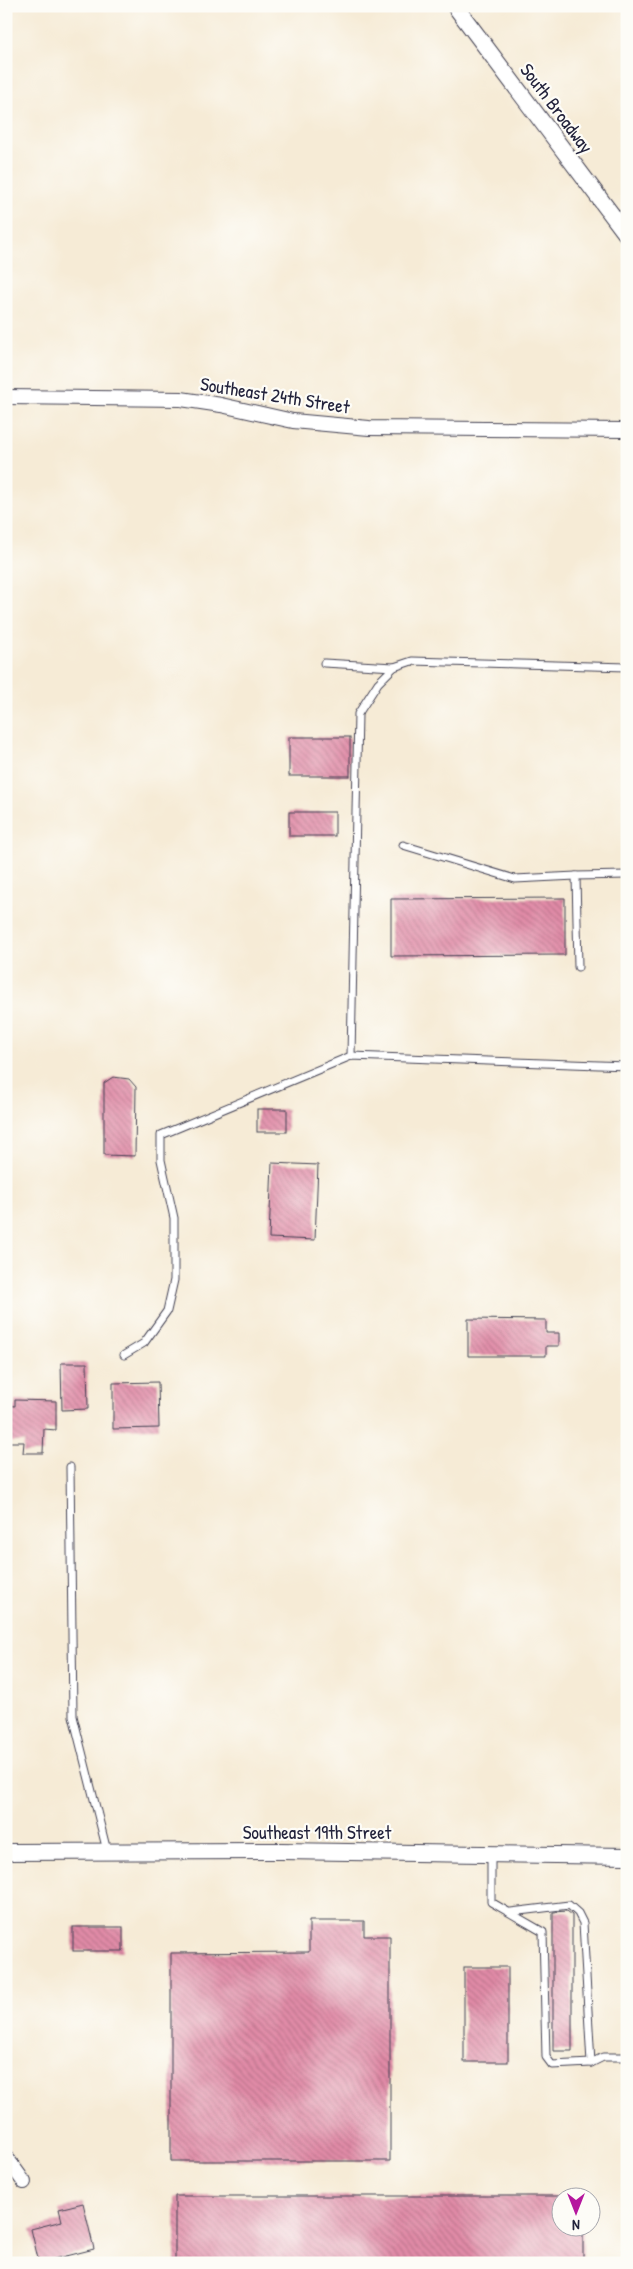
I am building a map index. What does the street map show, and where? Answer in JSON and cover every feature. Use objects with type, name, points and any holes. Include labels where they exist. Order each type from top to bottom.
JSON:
[{"type":"street","name":"South Broadway","points":[[455,6],[627,235]]},
{"type":"street","name":"Southeast 24th Street","points":[[6,397],[181,399],[220,405],[293,421],[369,428],[627,430]]},
{"type":"street","name":"Southeast 19th Street","points":[[6,1852],[627,1856]]},
{"type":"street","points":[[6,2157],[24,2182]]},
{"type":"lane","points":[[324,663],[394,667],[412,661],[627,667]]},
{"type":"lane","points":[[351,1056],[358,714],[378,683],[394,667]]},
{"type":"lane","points":[[403,845],[515,879],[627,875]]},
{"type":"lane","points":[[576,876],[578,967]]},
{"type":"lane","points":[[124,1355],[144,1344],[167,1310],[174,1280],[174,1218],[161,1160],[161,1136],[351,1056],[627,1066]]},
{"type":"lane","points":[[70,1467],[73,1716],[107,1852]]},
{"type":"lane","points":[[491,1854],[491,1902],[543,1932],[546,2057],[552,2065],[591,2064],[603,2057],[627,2057]]},
{"type":"lane","points":[[511,1912],[569,1905],[578,1913],[583,1923],[591,2064]]},
{"type":"building","points":[[289,737],[350,737],[350,776],[289,776]]},
{"type":"building","points":[[289,812],[335,812],[335,836],[289,836]]},
{"type":"building","points":[[565,898],[565,955],[391,956],[391,899]]},
{"type":"building","points":[[113,1077],[129,1079],[136,1087],[135,1156],[104,1155],[104,1083]]},
{"type":"building","points":[[257,1109],[287,1109],[287,1132],[257,1132]]},
{"type":"building","points":[[272,1163],[318,1165],[315,1240],[269,1238]]},
{"type":"building","points":[[468,1319],[546,1320],[546,1333],[559,1333],[559,1346],[546,1346],[546,1356],[468,1356]]},
{"type":"building","points":[[61,1363],[87,1363],[88,1409],[62,1410]]},
{"type":"building","points":[[158,1382],[159,1428],[113,1429],[113,1383]]},
{"type":"building","points":[[15,1400],[56,1401],[56,1430],[44,1429],[43,1453],[23,1453],[24,1442],[6,1442],[6,1405],[15,1406]]},
{"type":"building","points":[[567,1911],[572,1915],[572,2051],[553,2051],[553,1912]]},
{"type":"building","points":[[309,1921],[364,1921],[364,1936],[390,1936],[390,2161],[171,2161],[171,1953],[309,1952]]},
{"type":"building","points":[[73,1927],[123,1927],[123,1951],[73,1951]]},
{"type":"building","points":[[464,1967],[508,1967],[508,2062],[464,2062]]},
{"type":"building","points":[[175,2196],[550,2196],[550,2236],[583,2236],[583,2263],[175,2263]]},
{"type":"building","points":[[83,2203],[94,2249],[39,2263],[31,2229],[62,2221],[59,2209]]}]
